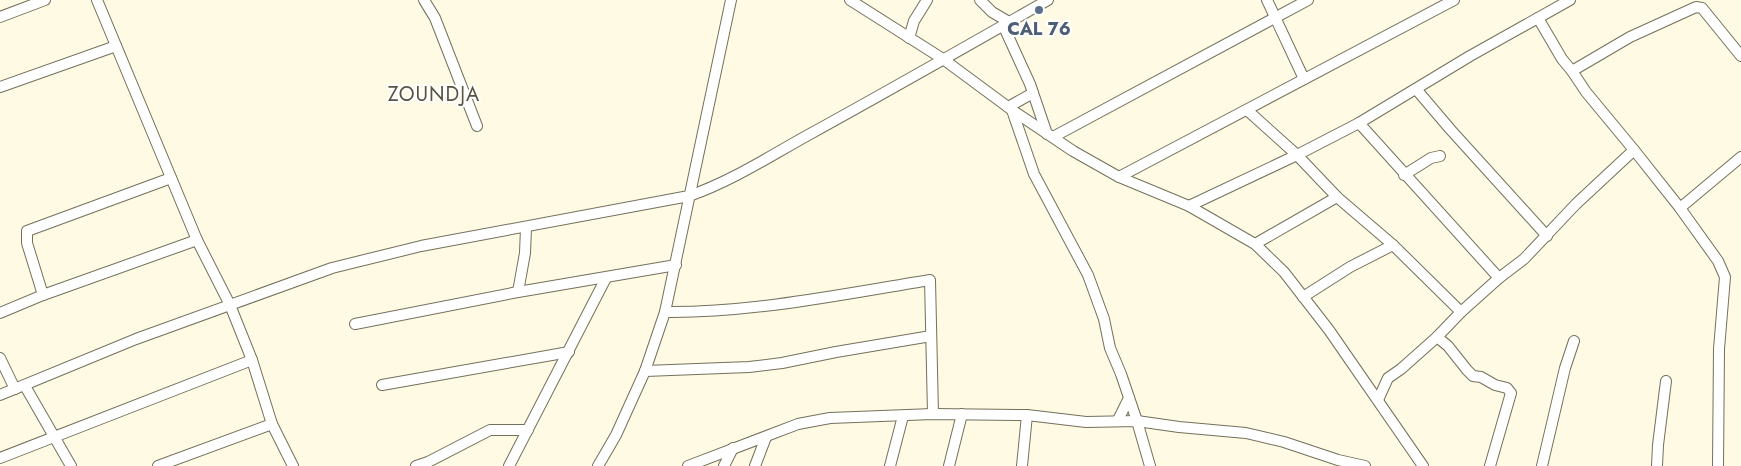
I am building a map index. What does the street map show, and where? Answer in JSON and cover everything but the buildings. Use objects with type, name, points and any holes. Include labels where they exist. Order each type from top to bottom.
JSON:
[{"type":"street","points":[[0,17],[45,0]]},
{"type":"street","points":[[97,0],[197,240],[230,305],[252,360],[272,424],[293,466]]},
{"type":"street","points":[[424,0],[435,18],[477,126]]},
{"type":"street","points":[[598,466],[616,435],[645,371],[665,312],[731,0]]},
{"type":"street","points":[[850,0],[943,59],[1010,109],[1073,151],[1119,176],[1188,206],[1255,244],[1284,272],[1329,330],[1368,383],[1423,466]]},
{"type":"street","points":[[909,38],[914,21],[928,0]]},
{"type":"street","points":[[980,0],[1006,23],[1050,136]]},
{"type":"street","points":[[0,395],[136,339],[332,268],[421,246],[526,228],[689,196],[712,188],[735,178],[1048,0]]},
{"type":"street","points":[[1267,0],[1304,79]]},
{"type":"street","points":[[1050,136],[1308,0]]},
{"type":"street","points":[[1119,176],[1454,0]]},
{"type":"street","points":[[1188,206],[1359,124],[1470,56],[1570,0]]},
{"type":"street","points":[[1572,70],[1630,37],[1696,7],[1702,8],[1741,56]]},
{"type":"street","points":[[1538,18],[1562,59],[1572,70],[1586,92],[1680,208],[1718,261],[1725,277],[1719,349],[1718,466]]},
{"type":"street","points":[[0,87],[116,46]]},
{"type":"street","points":[[1416,89],[1547,236]]},
{"type":"street","points":[[1010,109],[1032,93]]},
{"type":"street","points":[[1010,109],[1034,174],[1088,275],[1104,319],[1110,348],[1137,421],[1150,466]]},
{"type":"street","points":[[1247,110],[1296,155],[1337,197],[1393,245],[1461,312]]},
{"type":"street","points":[[1359,124],[1499,278]]},
{"type":"street","points":[[1368,383],[1388,378],[1401,369],[1499,278],[1524,259],[1576,204],[1634,150]]},
{"type":"street","points":[[1404,175],[1432,158],[1440,156]]},
{"type":"street","points":[[1680,208],[1741,157]]},
{"type":"street","points":[[43,295],[27,243],[27,232],[171,178]]},
{"type":"street","points":[[1255,244],[1337,197]]},
{"type":"street","points":[[518,292],[526,228]]},
{"type":"street","points":[[0,313],[43,295],[197,240]]},
{"type":"street","points":[[1303,297],[1350,267],[1393,245]]},
{"type":"street","points":[[354,324],[518,292],[676,265]]},
{"type":"street","points":[[509,466],[606,278]]},
{"type":"street","points":[[665,312],[690,312],[766,305],[930,280],[933,414]]},
{"type":"street","points":[[645,371],[749,367],[782,363],[931,336]]},
{"type":"street","points":[[1437,336],[1474,376],[1481,377],[1488,382],[1510,390],[1511,393],[1490,466]]},
{"type":"street","points":[[1542,466],[1565,368],[1574,341]]},
{"type":"street","points":[[382,385],[569,352]]},
{"type":"street","points":[[0,358],[54,437],[71,466]]},
{"type":"street","points":[[0,458],[252,360]]},
{"type":"street","points":[[1378,400],[1388,378]]},
{"type":"street","points":[[1657,466],[1666,381]]},
{"type":"street","points":[[1118,420],[1129,398]]},
{"type":"street","points":[[949,466],[962,414]]},
{"type":"street","points":[[688,466],[812,420],[962,414],[1027,415],[1086,422],[1137,421],[1246,433],[1284,442],[1338,460],[1366,466]]},
{"type":"street","points":[[1022,466],[1027,415]]},
{"type":"street","points":[[890,466],[902,416]]},
{"type":"street","points":[[158,466],[272,424]]},
{"type":"street","points":[[416,466],[428,462],[490,430],[528,430]]},
{"type":"street","points":[[755,466],[766,437]]},
{"type":"street","points":[[724,466],[733,448]]},
{"type":"place","name":"CAL 76","points":[[1039,10]]},
{"type":"district","name":"ZOUNDJA","points":[[434,94]]}]
